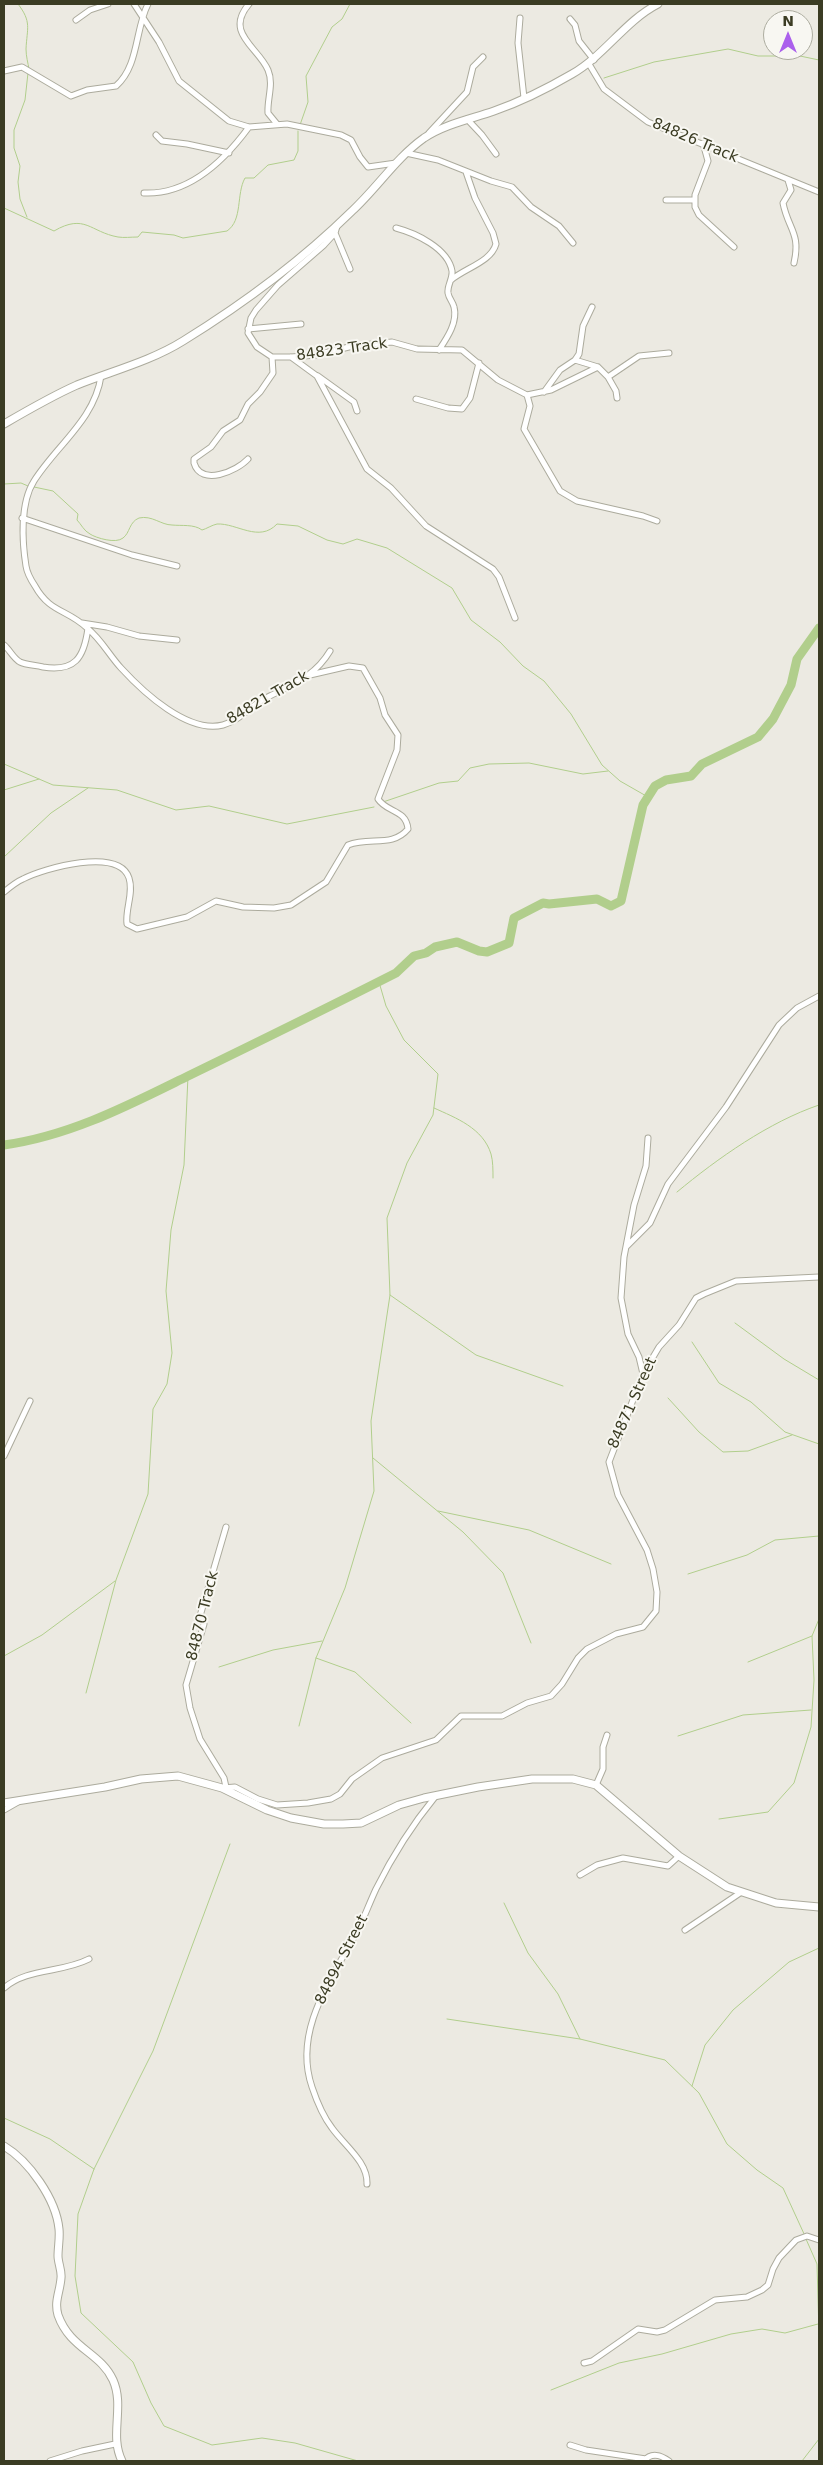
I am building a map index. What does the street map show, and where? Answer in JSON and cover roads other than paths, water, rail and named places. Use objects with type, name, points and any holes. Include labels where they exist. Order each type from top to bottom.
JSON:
[{"type":"street","points":[[76,20],[90,10],[108,4]]},
{"type":"street","points":[[134,4],[159,42],[179,80],[229,121],[249,127],[278,124],[341,135],[351,140],[368,167],[376,168],[397,163]]},
{"type":"street","points":[[4,71],[22,67],[71,96],[87,90],[116,86],[124,78],[131,61],[142,18],[148,4]]},
{"type":"street","points":[[249,4],[242,14],[242,30],[247,44],[268,70],[271,81],[268,112],[278,124]]},
{"type":"street","points":[[4,424],[41,403],[182,342],[273,278],[337,225],[354,210],[406,153],[425,138],[442,128],[495,111],[524,98],[592,62],[632,23],[658,4]]},
{"type":"street","points":[[520,18],[518,43],[524,98]]},
{"type":"street","name":"84826 Track","points":[[570,18],[575,25],[579,41],[592,62],[604,89],[634,112],[667,131],[703,143],[819,192]]},
{"type":"street","points":[[425,138],[463,97],[473,67],[483,58]]},
{"type":"street","points":[[467,120],[482,134],[496,154]]},
{"type":"street","points":[[144,192],[170,191],[206,172],[229,153],[249,127]]},
{"type":"street","points":[[156,135],[162,141],[192,144],[229,153]]},
{"type":"street","points":[[703,143],[708,161],[694,200],[699,215],[734,247]]},
{"type":"street","points":[[406,153],[438,160],[466,172],[512,187],[531,207],[559,226],[573,244]]},
{"type":"street","points":[[451,280],[463,270],[478,264],[491,252],[496,244],[493,233],[475,198],[466,172]]},
{"type":"street","points":[[788,180],[791,190],[783,203],[795,236],[797,249],[794,264]]},
{"type":"street","points":[[666,200],[694,200]]},
{"type":"street","points":[[248,459],[234,469],[212,476],[200,472],[194,463],[194,459],[211,447],[223,431],[240,420],[248,404],[260,392],[273,373],[272,357],[257,347],[250,339],[248,329],[251,318],[261,304],[335,233],[337,225]]},
{"type":"street","points":[[396,228],[417,235],[440,251],[451,267],[448,296],[455,310],[455,317],[446,339],[438,350]]},
{"type":"street","points":[[335,233],[350,269]]},
{"type":"street","points":[[544,392],[560,370],[575,360],[582,347],[583,326],[592,308]]},
{"type":"street","points":[[248,329],[301,324]]},
{"type":"street","name":"84823 Track","points":[[272,357],[316,355],[364,344],[392,342],[418,349],[462,350],[498,380],[527,395]]},
{"type":"street","points":[[608,377],[639,356],[669,353]]},
{"type":"street","points":[[291,357],[354,402],[357,411]]},
{"type":"street","points":[[575,360],[598,367],[608,377],[616,391],[617,398]]},
{"type":"street","points":[[416,399],[448,408],[462,409],[470,398],[479,363]]},
{"type":"street","points":[[598,367],[544,392],[527,395],[530,406],[524,429],[560,491],[577,501],[657,521]]},
{"type":"street","name":"84821 Track","points":[[100,376],[97,391],[87,413],[34,481],[22,518],[26,567],[44,601],[88,628],[121,668],[171,711],[197,725],[215,726],[242,717],[256,703],[293,686],[310,675],[319,668],[330,651]]},
{"type":"street","points":[[317,376],[367,469],[391,488],[426,526],[493,569],[499,577],[515,618]]},
{"type":"street","points":[[22,518],[132,555],[177,566]]},
{"type":"street","points":[[81,623],[107,626],[139,636],[177,640]]},
{"type":"street","points":[[4,645],[14,658],[24,663],[63,669],[72,664],[81,654],[86,643],[88,628]]},
{"type":"street","points":[[4,892],[36,873],[95,860],[119,865],[126,872],[130,890],[127,924],[137,929],[187,917],[216,901],[244,908],[284,907],[314,892],[326,882],[348,845],[368,840],[394,840],[408,829],[408,822],[403,815],[381,804],[378,799],[397,750],[398,735],[385,715],[380,698],[369,676],[363,668],[349,666],[310,675]]},
{"type":"street","points":[[627,1246],[650,1223],[668,1184],[715,1122],[779,1025],[796,1008],[819,996]]},
{"type":"street","points":[[643,1374],[639,1357],[628,1334],[622,1311],[622,1268],[634,1205],[649,1155],[648,1138]]},
{"type":"street","name":"84871 Street","points":[[224,1788],[235,1787],[258,1799],[277,1805],[308,1803],[336,1797],[352,1779],[382,1758],[436,1740],[461,1716],[502,1716],[527,1703],[551,1696],[562,1684],[578,1658],[587,1648],[616,1634],[642,1627],[650,1620],[658,1605],[653,1569],[647,1550],[618,1495],[610,1462],[643,1374],[659,1347],[680,1325],[696,1298],[736,1280],[819,1277]]},
{"type":"street","points":[[4,1456],[30,1401]]},
{"type":"street","name":"84870 Track","points":[[224,1788],[224,1778],[200,1739],[190,1708],[186,1685],[204,1624],[200,1616],[226,1527]]},
{"type":"street","points":[[596,1785],[603,1769],[603,1747],[607,1735]]},
{"type":"street","points":[[4,1803],[165,1775],[178,1776],[224,1788],[267,1810],[324,1824],[361,1822],[399,1805],[532,1779],[574,1780],[596,1785],[679,1856],[698,1870],[740,1893],[776,1904],[819,1907]]},
{"type":"street","name":"84894 Street","points":[[368,2184],[368,2176],[357,2159],[332,2129],[320,2110],[310,2083],[306,2055],[309,2034],[321,1996],[359,1928],[384,1874],[412,1825],[435,1797]]},
{"type":"street","points":[[4,1810],[20,1800]]},
{"type":"street","points":[[580,1875],[597,1865],[623,1858],[668,1866],[679,1856]]},
{"type":"street","points":[[684,1930],[740,1893]]},
{"type":"street","points":[[4,1988],[13,1980],[26,1975],[77,1965],[89,1959]]},
{"type":"street","points":[[4,2146],[29,2167],[57,2218],[59,2228],[58,2257],[61,2276],[56,2306],[67,2334],[102,2364],[112,2379],[119,2399],[115,2444],[122,2461]]},
{"type":"street","points":[[584,2363],[592,2362],[638,2329],[657,2332],[665,2330],[714,2300],[748,2297],[762,2290],[768,2285],[773,2268],[796,2240],[807,2236],[819,2240]]},
{"type":"street","points":[[50,2461],[82,2451],[115,2444]]},
{"type":"street","points":[[570,2445],[586,2450],[645,2460],[654,2455],[661,2456],[669,2461]]},
{"type":"waterway","points":[[18,4],[27,21],[26,52],[29,69]]},
{"type":"waterway","points":[[300,125],[308,102],[306,76],[332,27],[342,19],[350,4]]},
{"type":"waterway","points":[[604,78],[654,62],[728,49],[758,56],[800,56],[819,60]]},
{"type":"waterway","points":[[27,217],[20,199],[18,182],[20,166],[14,148],[14,130],[25,100],[28,73]]},
{"type":"waterway","points":[[4,208],[54,231],[73,224],[87,225],[108,235],[118,237],[138,237],[142,232],[174,235],[183,238],[227,231],[235,220],[242,184],[245,178],[254,178],[268,165],[294,160],[298,151],[298,131]]},
{"type":"waterway","points":[[4,484],[21,483],[28,486]]},
{"type":"waterway","points":[[34,487],[53,491],[78,514],[77,520],[86,531],[93,536],[106,540],[120,540],[127,533],[133,522],[144,517],[168,525],[192,526],[202,530],[217,524],[225,524],[255,532],[263,532],[277,524],[298,526],[327,540],[343,544],[357,539],[387,548],[452,588],[471,620],[500,642],[523,666],[544,681],[571,714],[602,765],[620,781],[648,797]]},
{"type":"waterway","points":[[4,1145],[28,1141],[76,1127],[144,1098],[396,973],[414,956],[426,953],[435,947],[457,942],[479,951],[487,952],[509,943],[514,918],[543,903],[597,899],[611,906],[621,901],[643,805],[655,786],[666,780],[691,776],[702,764],[758,737],[773,719],[791,685],[797,659],[819,628]]},
{"type":"waterway","points":[[383,802],[439,783],[458,781],[470,768],[489,764],[529,763],[583,774],[608,771]]},
{"type":"waterway","points":[[4,764],[53,785],[117,790],[176,810],[209,806],[287,824],[374,807]]},
{"type":"waterway","points":[[4,790],[39,779]]},
{"type":"waterway","points":[[4,857],[51,813],[88,788]]},
{"type":"waterway","points":[[299,1726],[316,1658],[345,1588],[374,1491],[371,1421],[390,1295],[387,1218],[407,1163],[433,1115],[438,1074],[404,1040],[386,1006],[379,982]]},
{"type":"waterway","points":[[86,1693],[116,1580],[148,1494],[153,1409],[167,1384],[172,1353],[166,1291],[171,1230],[184,1165],[188,1076]]},
{"type":"waterway","points":[[677,1192],[709,1166],[745,1142],[781,1121],[819,1105]]},
{"type":"waterway","points":[[434,1108],[468,1125],[482,1137],[491,1154],[493,1178]]},
{"type":"waterway","points":[[390,1295],[476,1355],[563,1386]]},
{"type":"waterway","points":[[735,1323],[784,1359],[819,1380]]},
{"type":"waterway","points":[[692,1342],[719,1383],[751,1402],[785,1432],[819,1444]]},
{"type":"waterway","points":[[668,1398],[699,1432],[723,1452],[748,1451],[792,1435]]},
{"type":"waterway","points":[[373,1458],[463,1532],[503,1573],[531,1643]]},
{"type":"waterway","points":[[438,1511],[529,1530],[611,1564]]},
{"type":"waterway","points":[[688,1574],[747,1555],[775,1540],[819,1536]]},
{"type":"waterway","points":[[4,1656],[42,1635],[115,1581]]},
{"type":"waterway","points":[[719,1819],[768,1812],[794,1783],[811,1727],[814,1680],[812,1636],[819,1619]]},
{"type":"waterway","points":[[748,1662],[812,1636]]},
{"type":"waterway","points":[[219,1667],[273,1650],[322,1641]]},
{"type":"waterway","points":[[316,1658],[355,1672],[411,1723]]},
{"type":"waterway","points":[[678,1736],[743,1715],[811,1710]]},
{"type":"waterway","points":[[230,1844],[153,2051],[94,2169],[78,2214],[75,2276],[81,2313],[133,2362],[151,2403],[164,2426],[212,2445],[262,2438],[295,2443],[358,2461]]},
{"type":"waterway","points":[[504,1903],[528,1953],[558,1994],[580,2039]]},
{"type":"waterway","points":[[692,2086],[705,2045],[733,2010],[789,1962],[819,1948]]},
{"type":"waterway","points":[[447,2019],[580,2039],[665,2060],[699,2093],[727,2144],[757,2170],[783,2188],[805,2236]]},
{"type":"waterway","points":[[4,2118],[50,2139],[94,2169]]},
{"type":"waterway","points":[[806,2239],[817,2264],[819,2333]]},
{"type":"waterway","points":[[551,2390],[619,2363],[662,2354],[731,2334],[762,2329],[785,2333],[818,2324]]},
{"type":"waterway","points":[[802,2461],[819,2439]]}]
